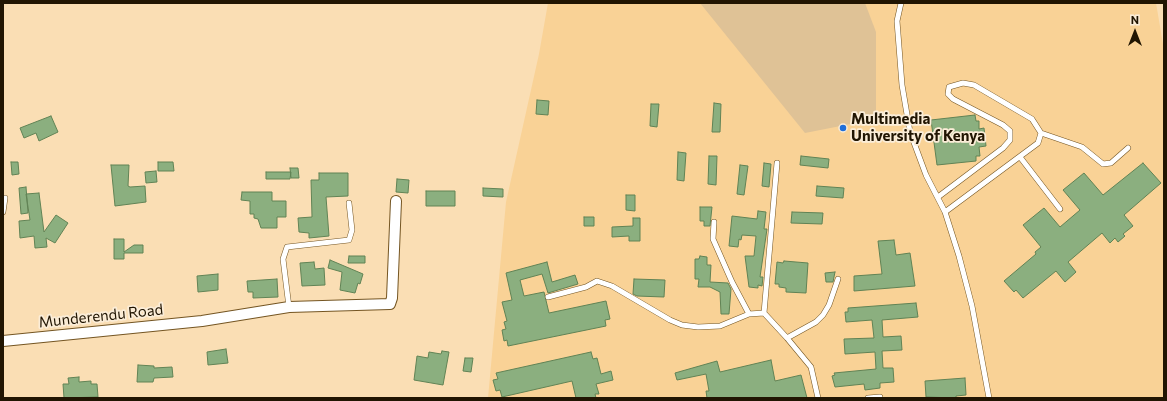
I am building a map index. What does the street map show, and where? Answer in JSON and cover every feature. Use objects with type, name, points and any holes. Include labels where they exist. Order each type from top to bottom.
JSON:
[{"type":"street","name":"Munderendu Road","points":[[3,341],[202,321],[289,307],[390,304],[392,298],[396,201]]},
{"type":"lane","points":[[901,3],[897,21],[905,107],[910,132],[926,174],[945,212],[959,256],[972,306],[989,398]]},
{"type":"lane","points":[[938,198],[1004,148],[1010,140],[1010,131],[1003,125],[953,99],[948,94],[949,88],[963,82],[974,85],[1032,119],[1041,133],[1082,147],[1103,164],[1111,163],[1128,148]]},
{"type":"lane","points":[[945,212],[1038,144],[1041,133]]},
{"type":"lane","points":[[1020,157],[1060,209]]},
{"type":"lane","points":[[777,163],[764,313],[788,338],[811,367],[818,398]]},
{"type":"lane","points":[[3,212],[5,198]]},
{"type":"lane","points":[[289,307],[283,259],[287,247],[349,240],[352,230],[349,203]]},
{"type":"lane","points":[[714,222],[713,239],[732,282],[749,314]]},
{"type":"lane","points":[[788,338],[816,322],[823,314],[830,305],[838,279]]},
{"type":"lane","points":[[548,297],[586,287],[597,282],[612,286],[670,320],[682,325],[698,327],[720,326],[749,314],[764,313]]},
{"type":"lane","points":[[868,398],[880,397]]},
{"type":"shaded area","name":"Multimedia University of Kenya","points":[[548,3],[1156,3],[1164,50],[1164,398],[488,398],[506,202],[539,54]]},
{"type":"shaded area","points":[[700,3],[865,3],[876,32],[876,119],[805,133]]},
{"type":"building","points":[[537,100],[549,101],[548,115],[536,114]]},
{"type":"building","points":[[714,103],[721,104],[720,132],[712,132]]},
{"type":"building","points":[[651,104],[659,104],[657,127],[650,126]]},
{"type":"building","points":[[975,115],[976,121],[979,121],[979,129],[984,128],[986,146],[979,147],[980,156],[976,156],[976,161],[937,165],[931,120]]},
{"type":"building","points":[[51,116],[58,132],[39,141],[36,133],[24,138],[20,128]]},
{"type":"building","points":[[678,152],[686,153],[684,181],[677,180]]},
{"type":"building","points":[[709,156],[717,156],[716,185],[708,184]]},
{"type":"building","points":[[801,156],[829,159],[828,168],[800,165]]},
{"type":"building","points":[[11,162],[18,162],[19,174],[12,175]]},
{"type":"building","points":[[158,162],[173,162],[174,171],[158,171]]},
{"type":"building","points":[[764,163],[771,164],[769,187],[762,186]]},
{"type":"building","points":[[1143,163],[1161,183],[1124,215],[1133,226],[1123,234],[1125,236],[1118,242],[1115,238],[1110,243],[1102,233],[1068,262],[1076,272],[1065,282],[1056,271],[1023,298],[1016,290],[1014,292],[1004,281],[1036,254],[1035,252],[1041,247],[1023,225],[1044,208],[1060,227],[1080,210],[1063,190],[1084,173],[1103,195]]},
{"type":"building","points":[[111,165],[129,165],[128,186],[145,186],[146,202],[115,206]]},
{"type":"building","points":[[740,165],[748,166],[744,195],[737,194]]},
{"type":"building","points":[[290,168],[298,168],[299,178],[291,178]]},
{"type":"building","points":[[156,171],[157,182],[146,183],[145,172]]},
{"type":"building","points":[[266,172],[291,172],[290,179],[266,179]]},
{"type":"building","points":[[319,173],[348,173],[348,196],[326,197],[329,236],[309,238],[309,233],[299,232],[298,218],[312,217],[311,180],[319,180]]},
{"type":"building","points":[[397,179],[409,180],[408,193],[396,192]]},
{"type":"building","points":[[817,186],[844,188],[843,198],[816,196]]},
{"type":"building","points":[[26,187],[28,213],[21,214],[19,188]]},
{"type":"building","points":[[483,188],[503,189],[503,197],[483,196]]},
{"type":"building","points":[[426,191],[455,191],[455,206],[426,206]]},
{"type":"building","points":[[242,192],[272,192],[272,201],[286,201],[286,217],[277,217],[277,228],[261,228],[258,219],[254,218],[254,214],[250,214],[250,201],[241,200]]},
{"type":"building","points":[[39,193],[44,232],[56,215],[68,223],[55,243],[46,238],[47,247],[35,248],[34,236],[20,238],[19,221],[30,220],[26,194]]},
{"type":"building","points":[[626,195],[635,195],[635,211],[626,210]]},
{"type":"building","points":[[700,207],[712,207],[710,226],[704,226],[704,221],[700,221]]},
{"type":"building","points":[[758,211],[766,212],[764,229],[767,229],[760,277],[763,277],[762,286],[758,285],[758,288],[749,287],[745,256],[754,256],[756,236],[742,235],[741,240],[739,239],[738,247],[729,246],[732,216],[757,219]]},
{"type":"building","points":[[792,212],[823,213],[822,224],[791,223]]},
{"type":"building","points":[[584,217],[594,217],[594,226],[584,226]]},
{"type":"building","points":[[633,218],[640,218],[640,241],[629,241],[629,236],[612,237],[612,227],[633,226]]},
{"type":"building","points":[[114,239],[124,239],[124,252],[134,245],[143,245],[143,253],[124,253],[124,259],[114,259]]},
{"type":"building","points":[[894,240],[896,255],[910,253],[915,286],[854,291],[854,276],[882,274],[878,241]]},
{"type":"building","points":[[349,256],[365,256],[365,263],[348,263]]},
{"type":"building","points":[[700,256],[707,257],[707,265],[711,265],[710,282],[728,283],[731,289],[729,314],[721,314],[720,292],[710,287],[698,287],[699,279],[695,279],[695,259],[699,259]]},
{"type":"building","points":[[330,260],[363,274],[355,293],[340,290],[342,272],[328,268]]},
{"type":"building","points":[[784,261],[808,263],[806,293],[786,292],[786,288],[779,287],[779,284],[775,284],[777,262],[783,263]]},
{"type":"building","points":[[314,262],[315,269],[324,268],[325,285],[302,286],[300,263]]},
{"type":"building","points":[[547,262],[552,282],[575,275],[578,284],[548,293],[542,274],[520,280],[524,296],[544,292],[549,313],[606,301],[610,319],[605,320],[606,326],[508,346],[507,340],[504,341],[502,330],[506,329],[504,322],[507,321],[502,302],[512,300],[506,273]]},
{"type":"building","points":[[835,272],[833,282],[826,282],[825,273]]},
{"type":"building","points":[[218,274],[218,290],[198,292],[197,276]]},
{"type":"building","points":[[277,279],[278,297],[253,298],[253,292],[248,292],[247,281]]},
{"type":"building","points":[[634,279],[665,280],[664,297],[637,296],[633,294]]},
{"type":"building","points":[[916,303],[918,317],[882,320],[883,337],[901,336],[902,350],[882,351],[883,368],[893,368],[894,382],[880,383],[880,388],[865,390],[864,384],[835,387],[832,376],[835,375],[834,373],[876,369],[875,352],[845,354],[844,339],[874,338],[872,320],[846,322],[845,312],[848,312],[848,308]]},
{"type":"building","points":[[226,349],[228,363],[208,365],[207,352]]},
{"type":"building","points":[[442,351],[449,352],[443,385],[414,380],[417,356],[428,358],[429,352],[441,354]]},
{"type":"building","points":[[591,352],[593,359],[597,358],[601,374],[611,371],[613,380],[596,384],[599,394],[595,394],[596,398],[576,398],[572,381],[502,397],[500,390],[496,391],[493,380],[498,379],[496,373]]},
{"type":"building","points":[[465,358],[473,358],[471,372],[463,371]]},
{"type":"building","points":[[771,360],[775,381],[801,375],[807,398],[707,398],[706,391],[709,391],[706,374],[677,380],[675,373],[717,361],[720,372]]},
{"type":"building","points":[[138,365],[154,366],[154,368],[172,367],[173,377],[154,378],[153,382],[137,382]]},
{"type":"building","points":[[79,377],[79,382],[91,381],[91,384],[97,384],[98,397],[64,398],[63,384],[69,384],[68,378]]},
{"type":"building","points":[[965,378],[966,395],[956,396],[956,398],[926,397],[925,381]]},
{"type":"place","name":"Multimedia University of Kenya","points":[[843,128]]}]
